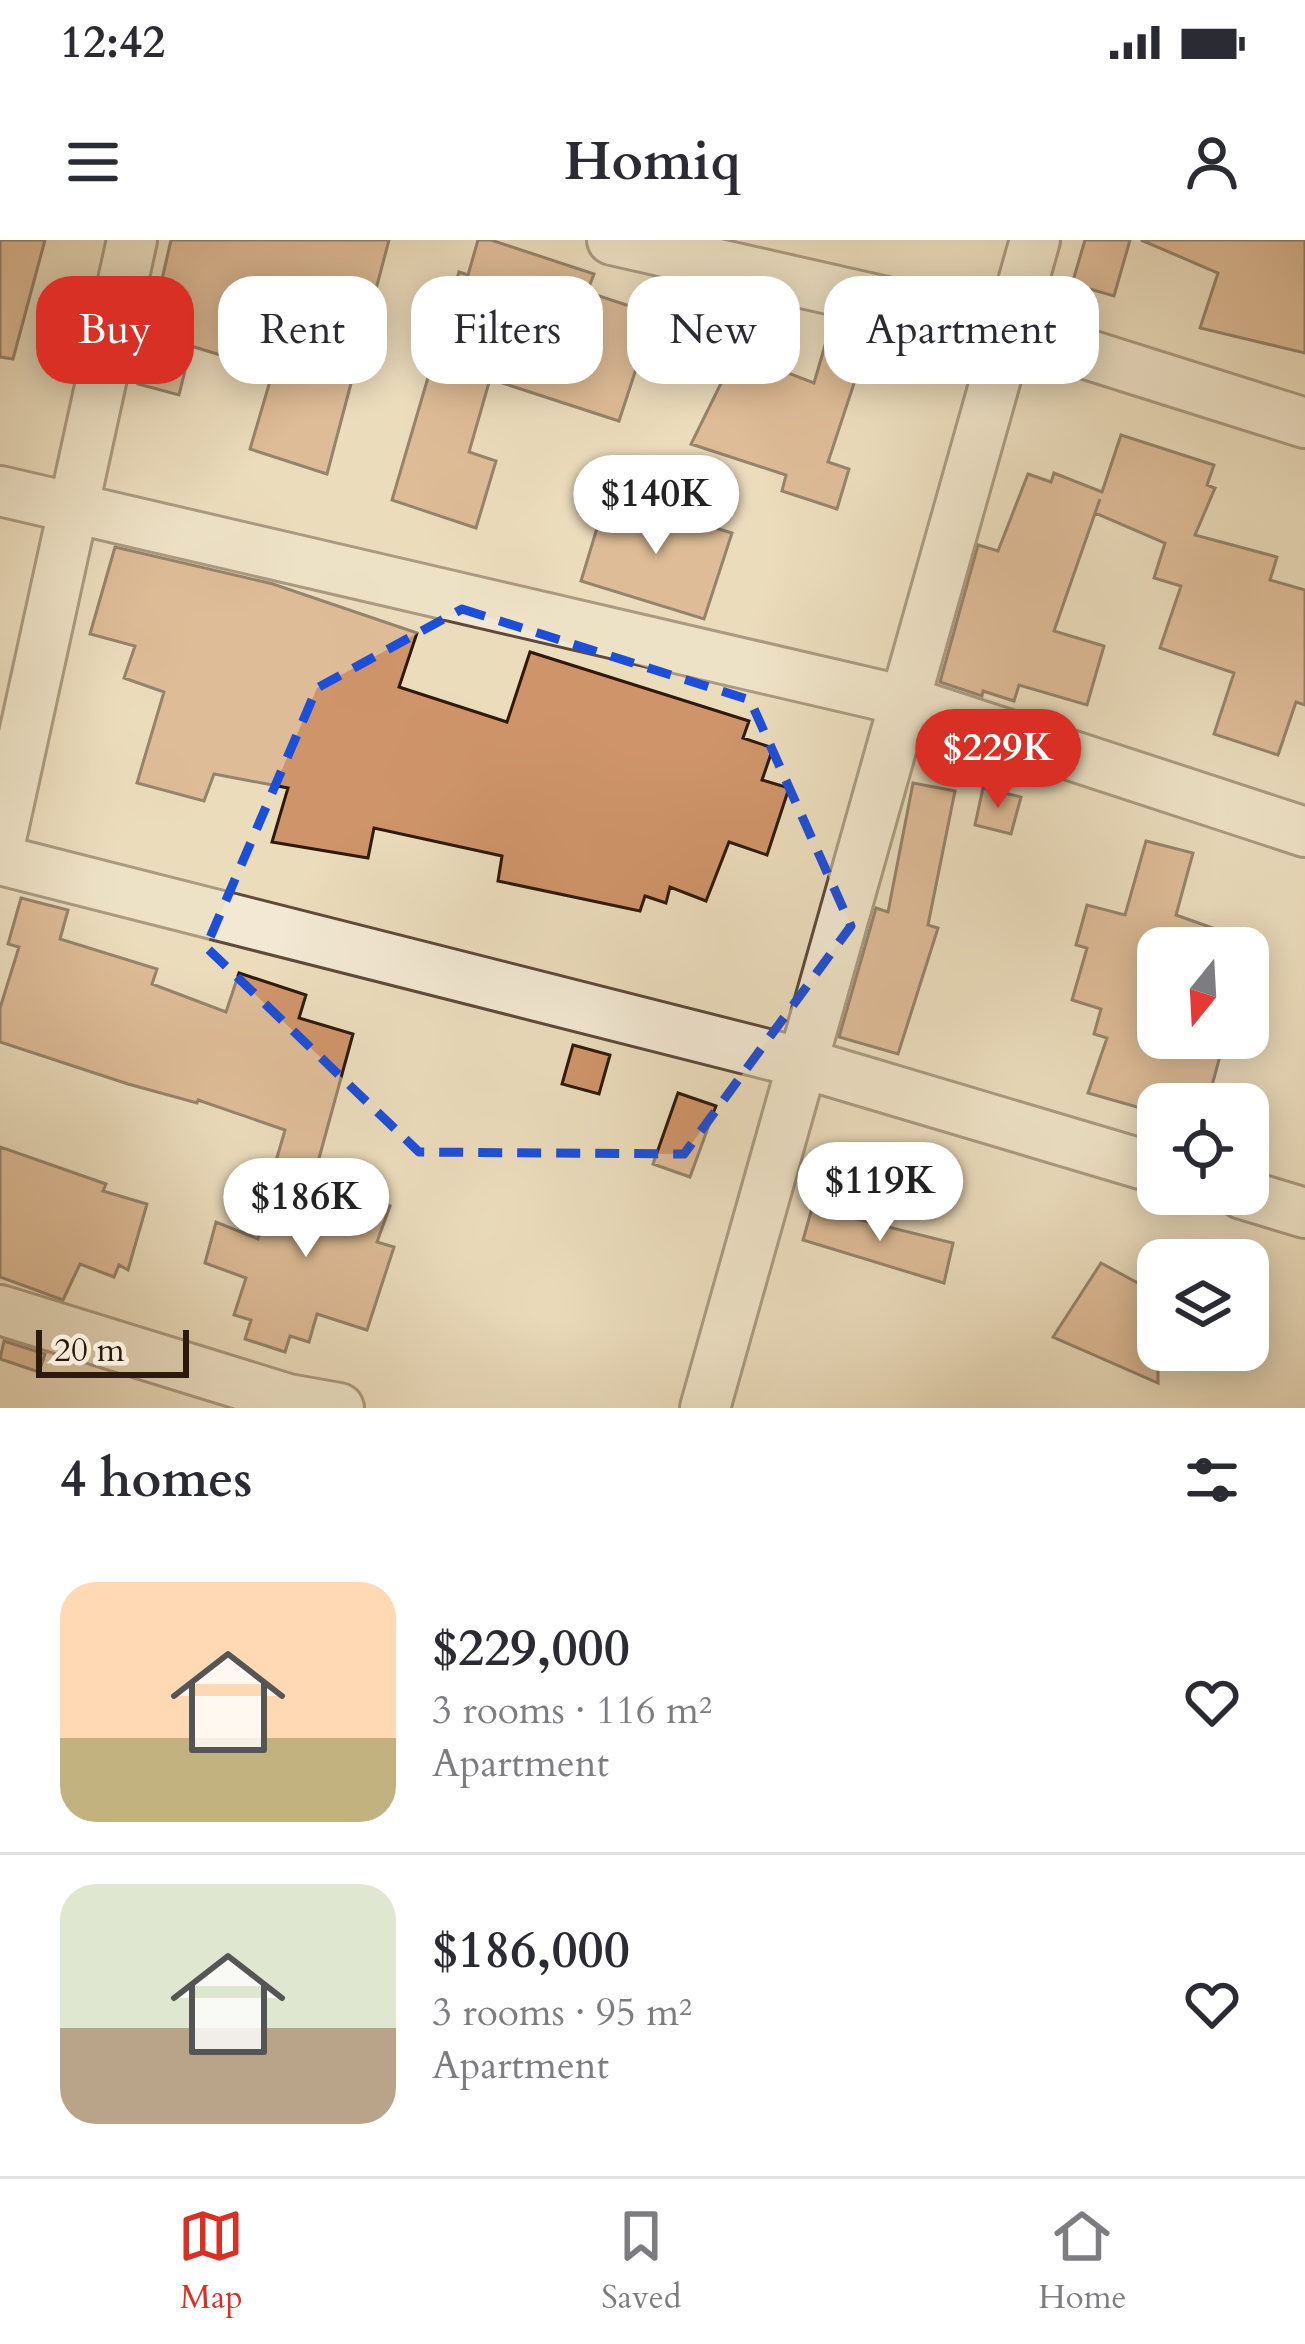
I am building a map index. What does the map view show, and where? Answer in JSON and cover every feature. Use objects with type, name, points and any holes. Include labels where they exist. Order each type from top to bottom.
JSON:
[{"type":"street","points":[[0,844],[132,240]]},
{"type":"street","points":[[612,240],[824,288]]},
{"type":"street","points":[[1025,276],[1035,240]]},
{"type":"street","points":[[1099,358],[1305,423]]},
{"type":"street","points":[[705,1408],[995,384]]},
{"type":"street","points":[[0,491],[905,700],[1305,832]]},
{"type":"street","points":[[0,860],[802,1063],[1137,1163]]},
{"type":"street","points":[[1269,1202],[1305,1213]]},
{"type":"street","points":[[0,1310],[288,1400],[339,1408]]},
{"type":"highlighted area","points":[[462,609],[750,700],[851,926],[684,1154],[419,1152],[206,947],[317,688]]},
{"type":"building","points":[[0,240],[45,240],[13,359],[0,357]]},
{"type":"building","points":[[171,240],[389,240],[379,276],[218,276],[218,354],[194,347],[194,276],[163,276]]},
{"type":"building","points":[[478,240],[491,240],[594,274],[458,276],[459,272],[468,275]]},
{"type":"building","points":[[1085,240],[1130,240],[1114,296],[1099,292],[1099,276],[1074,276]]},
{"type":"building","points":[[1141,240],[1305,240],[1305,353],[1200,328],[1218,273]]},
{"type":"building","points":[[603,297],[627,305],[627,384],[631,384],[619,421],[505,384],[603,384]]},
{"type":"building","points":[[824,349],[824,384],[854,384],[828,462],[849,469],[837,509],[782,491],[786,475],[691,444],[721,384],[800,384],[800,378],[814,383]]},
{"type":"building","points":[[138,384],[182,384],[179,395]]},
{"type":"building","points":[[269,384],[351,384],[327,474],[250,449]]},
{"type":"building","points":[[426,384],[489,384],[469,452],[496,461],[476,528],[392,500]]},
{"type":"building","points":[[1121,435],[1214,465],[1207,485],[1215,488],[1195,535],[1277,557],[1270,580],[1305,590],[1305,705],[1296,702],[1278,755],[1214,734],[1234,673],[1160,648],[1181,586],[1154,578],[1165,543],[1095,513],[1054,631],[1104,646],[1087,705],[1019,685],[1014,701],[940,682],[978,545],[998,551],[1028,474],[1051,482],[1054,473],[1102,492]]},
{"type":"building","points":[[607,495],[732,533],[704,619],[581,581]]},
{"type":"building","points":[[115,547],[273,584],[417,633],[399,687],[507,722],[530,652],[749,721],[743,738],[773,748],[762,780],[789,788],[767,855],[729,842],[706,901],[670,887],[666,903],[645,896],[640,911],[498,881],[502,856],[374,828],[368,858],[272,842],[288,788],[214,774],[204,801],[137,783],[164,692],[124,678],[135,646],[90,634]]},
{"type":"building","points":[[913,783],[955,791],[928,925],[938,928],[898,1054],[839,1037],[876,908],[888,912]]},
{"type":"building","points":[[983,788],[1021,797],[1011,834],[975,825]]},
{"type":"building","points":[[1146,841],[1193,853],[1176,915],[1210,927],[1137,927],[1137,1059],[1219,1059],[1213,1083],[1137,1083],[1137,1107],[1088,1093],[1107,1038],[1094,1034],[1101,1009],[1072,1000],[1087,948],[1076,945],[1087,905],[1125,915]]},
{"type":"building","points":[[21,898],[68,910],[60,939],[157,969],[152,984],[226,1012],[239,973],[306,995],[299,1018],[353,1034],[315,1173],[276,1161],[285,1130],[0,1042],[0,1008],[19,947],[8,944]]},
{"type":"building","points":[[573,1045],[610,1055],[599,1094],[562,1084]]},
{"type":"building","points":[[678,1093],[716,1106],[690,1177],[653,1164]]},
{"type":"building","points":[[0,1147],[106,1184],[103,1191],[147,1204],[128,1270],[119,1265],[114,1277],[80,1264],[63,1300],[0,1277]]},
{"type":"building","points":[[281,1167],[390,1206],[377,1242],[394,1247],[367,1330],[317,1314],[309,1342],[290,1336],[285,1352],[245,1339],[251,1320],[234,1315],[246,1278],[205,1263],[216,1222],[258,1239]]},
{"type":"building","points":[[812,1208],[953,1243],[944,1283],[803,1240]]},
{"type":"building","points":[[1101,1263],[1137,1283],[1137,1371],[1158,1371],[1158,1383],[1053,1337]]},
{"type":"building","points":[[4,1341],[45,1354],[39,1372],[0,1359]]}]
